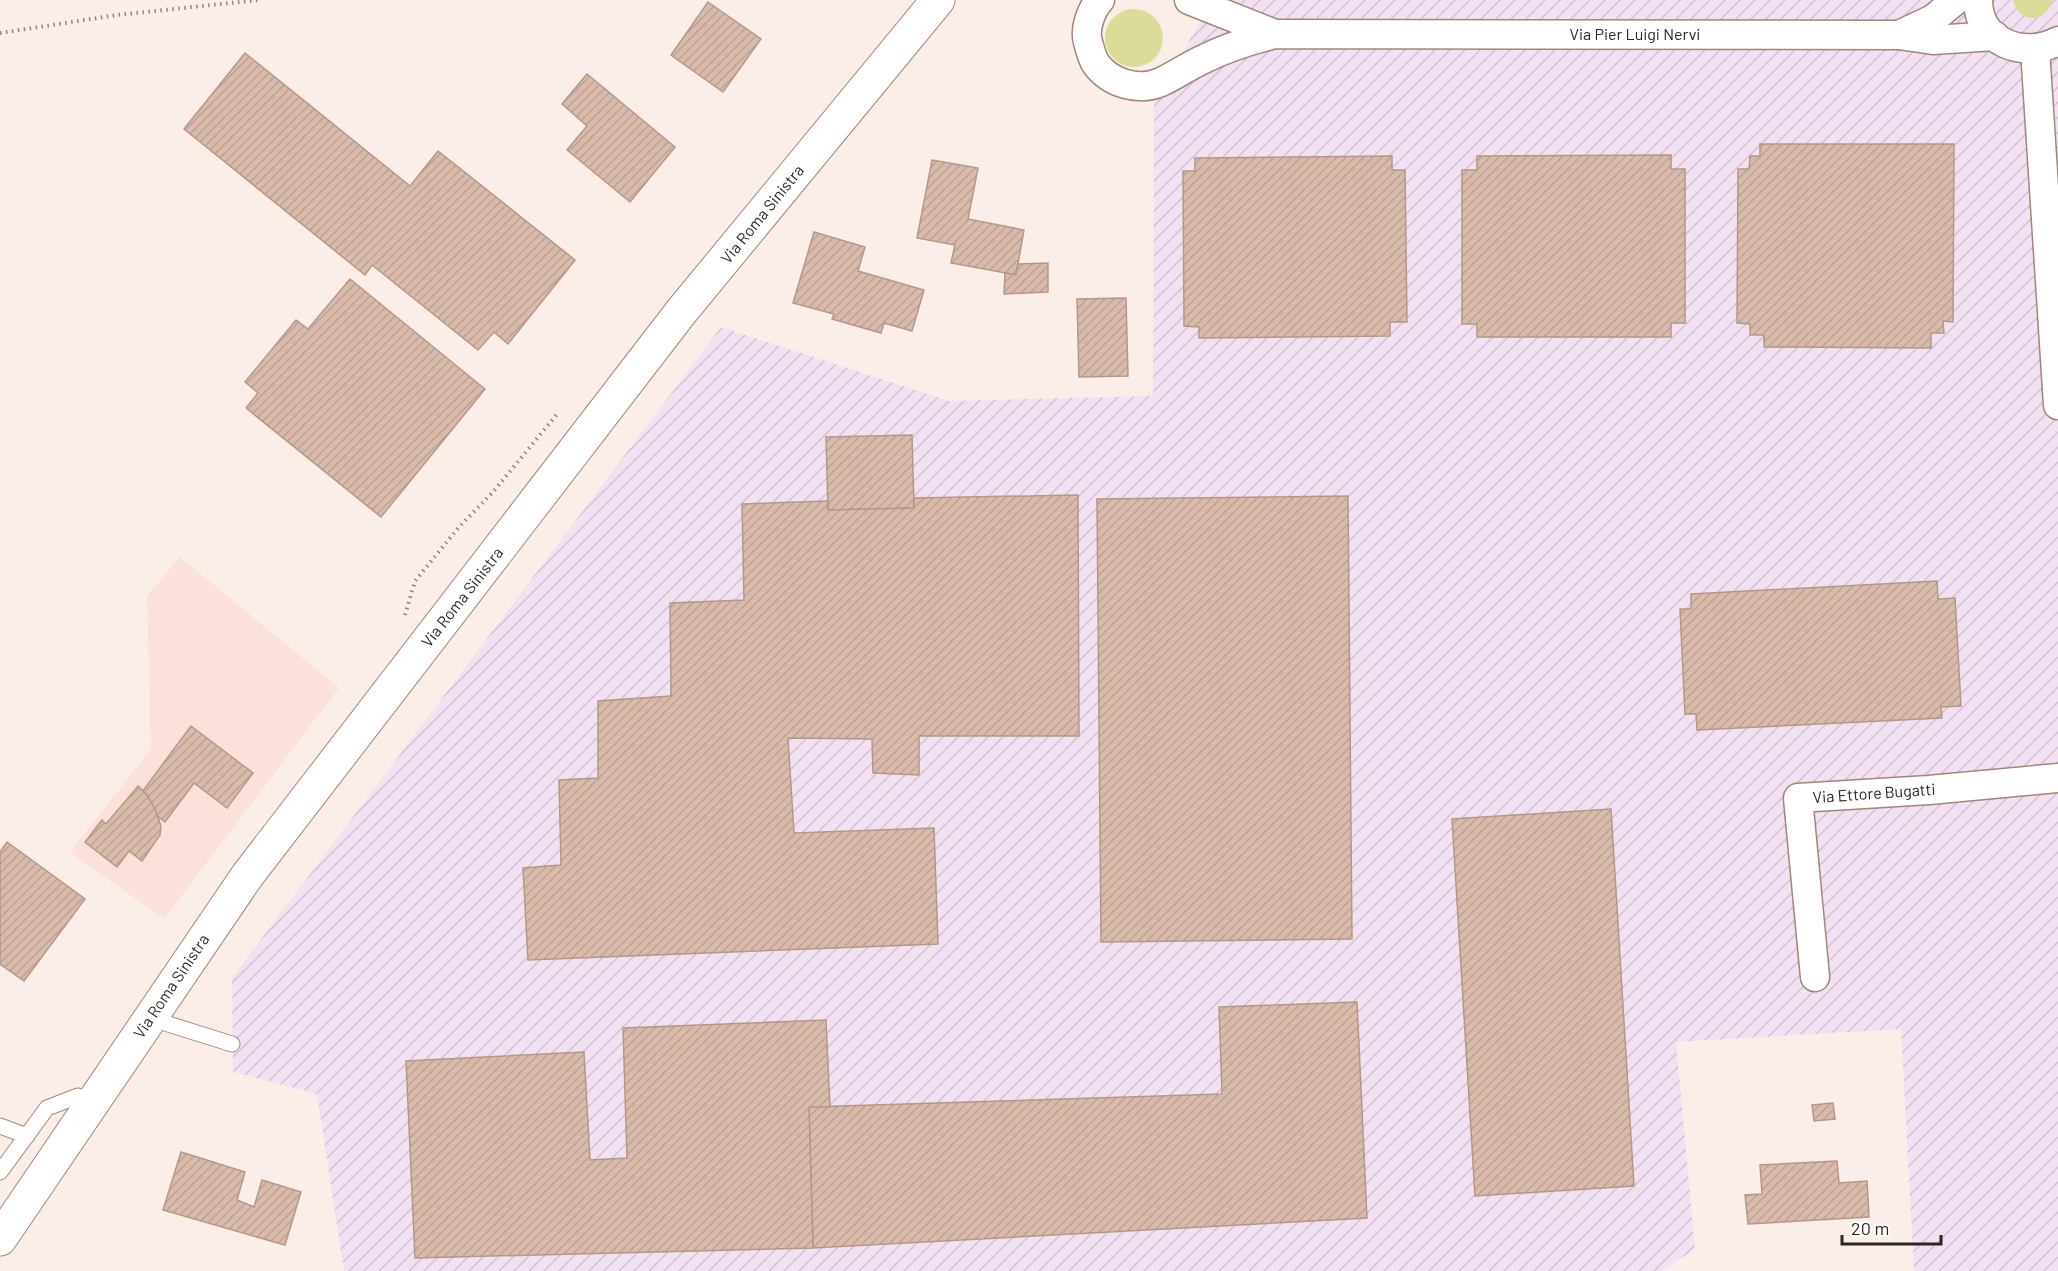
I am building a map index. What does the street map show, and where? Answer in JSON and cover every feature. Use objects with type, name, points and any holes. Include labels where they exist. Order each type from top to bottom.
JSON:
[{"type":"main road","name":"Via Roma Sinistra","points":[[0,1251],[8,1228],[91,1102],[247,876],[681,312],[938,0]]},
{"type":"street","name":"Via Pier Luigi Nervi","points":[[1100,0],[1090,14],[1087,38],[1094,62],[1106,75],[1117,82],[1142,86],[1160,82],[1225,49],[1275,34],[1899,35],[1934,40],[1995,36]]},
{"type":"street","name":"Via Pier Luigi Nervi","points":[[1189,0],[1275,34]]},
{"type":"street","points":[[1899,35],[1933,19],[1956,0]]},
{"type":"street","points":[[1978,0],[1978,8],[1984,24],[2007,45],[2020,49],[2047,45],[2058,405]]},
{"type":"street","name":"Via Ettore Bugatti","points":[[1815,977],[1798,798],[1929,790],[2058,778]]},
{"type":"lane","points":[[149,1018],[232,1044]]},
{"type":"lane","points":[[0,1172],[46,1108],[78,1096],[91,1102]]},
{"type":"lane","points":[[0,1126],[27,1136]]},
{"type":"path","points":[[199,0],[203,6]]},
{"type":"path","points":[[0,33],[117,15],[258,0]]},
{"type":"shaded area","points":[[1212,0],[2058,0],[2058,1271],[1914,1271],[1901,1029],[1676,1042],[1695,1249],[1662,1271],[344,1271],[317,1094],[233,1072],[232,978],[721,327],[949,401],[1153,396],[1154,104]]},
{"type":"shaded area","points":[[180,557],[339,688],[164,919],[70,852],[151,749],[147,596]]},
{"type":"green space","points":[[2013,0],[2052,0],[2044,14],[2032,18],[2020,14]]},
{"type":"green space","points":[[1128,9],[1140,9],[1155,17],[1163,32],[1163,44],[1155,59],[1140,67],[1128,67],[1113,59],[1105,44],[1105,32],[1113,17]]},
{"type":"building","points":[[708,2],[761,39],[723,92],[671,55]]},
{"type":"building","points":[[245,53],[410,186],[438,151],[575,260],[508,344],[494,332],[478,350],[372,265],[365,275],[184,129]]},
{"type":"building","points":[[587,74],[675,147],[630,202],[567,150],[587,126],[562,104]]},
{"type":"building","points":[[1760,144],[1954,144],[1953,322],[1943,321],[1944,333],[1931,333],[1931,348],[1764,347],[1764,335],[1750,335],[1750,324],[1737,323],[1738,169],[1749,169],[1750,156],[1760,156]]},
{"type":"building","points":[[1671,155],[1671,169],[1685,169],[1685,323],[1671,323],[1671,337],[1477,337],[1477,324],[1462,324],[1462,170],[1477,170],[1477,156]]},
{"type":"building","points":[[1392,156],[1392,170],[1405,170],[1407,322],[1390,322],[1390,336],[1199,338],[1199,327],[1184,326],[1183,171],[1195,171],[1195,158]]},
{"type":"building","points":[[932,160],[978,168],[968,219],[1024,230],[1016,275],[951,263],[955,245],[917,238]]},
{"type":"building","points":[[814,232],[865,247],[858,271],[924,290],[912,331],[884,323],[881,333],[832,319],[834,314],[793,303]]},
{"type":"building","points":[[1048,263],[1048,292],[1004,294],[1005,273],[1016,275],[1018,264]]},
{"type":"building","points":[[350,279],[485,389],[381,517],[246,408],[258,393],[245,382],[296,320],[308,329]]},
{"type":"building","points":[[1126,298],[1128,376],[1079,377],[1077,299]]},
{"type":"building","points":[[912,435],[914,508],[828,510],[826,437]]},
{"type":"building","points":[[1078,495],[1079,736],[919,736],[919,775],[873,773],[872,739],[788,738],[794,833],[934,828],[938,944],[528,960],[523,868],[561,865],[559,780],[598,778],[598,701],[671,696],[670,603],[744,600],[742,504],[828,501],[828,510],[914,508],[914,498]]},
{"type":"building","points":[[1348,496],[1352,939],[1101,942],[1097,499]]},
{"type":"building","points":[[1937,581],[1938,599],[1955,598],[1961,706],[1941,707],[1942,718],[1697,730],[1696,714],[1685,714],[1680,609],[1691,609],[1691,594]]},
{"type":"building","points":[[191,726],[253,773],[227,808],[194,783],[165,822],[136,800]]},
{"type":"building","points":[[138,786],[147,795],[155,809],[161,826],[160,835],[142,861],[129,851],[117,867],[85,842],[102,820],[106,824]]},
{"type":"building","points":[[1611,809],[1634,1186],[1475,1196],[1452,819]]},
{"type":"building","points":[[7,842],[85,899],[24,981],[0,964],[0,852]]},
{"type":"building","points":[[1357,1002],[1367,1218],[813,1248],[809,1107],[1222,1094],[1219,1007]]},
{"type":"building","points":[[826,1020],[830,1107],[809,1107],[813,1248],[415,1258],[406,1061],[584,1052],[590,1160],[627,1158],[623,1028]]},
{"type":"building","points":[[1833,1103],[1835,1119],[1814,1121],[1812,1105]]},
{"type":"building","points":[[181,1152],[245,1172],[237,1200],[254,1207],[262,1180],[301,1192],[285,1245],[163,1210]]},
{"type":"building","points":[[1837,1161],[1839,1183],[1867,1181],[1869,1217],[1748,1224],[1745,1195],[1762,1194],[1760,1165]]}]
